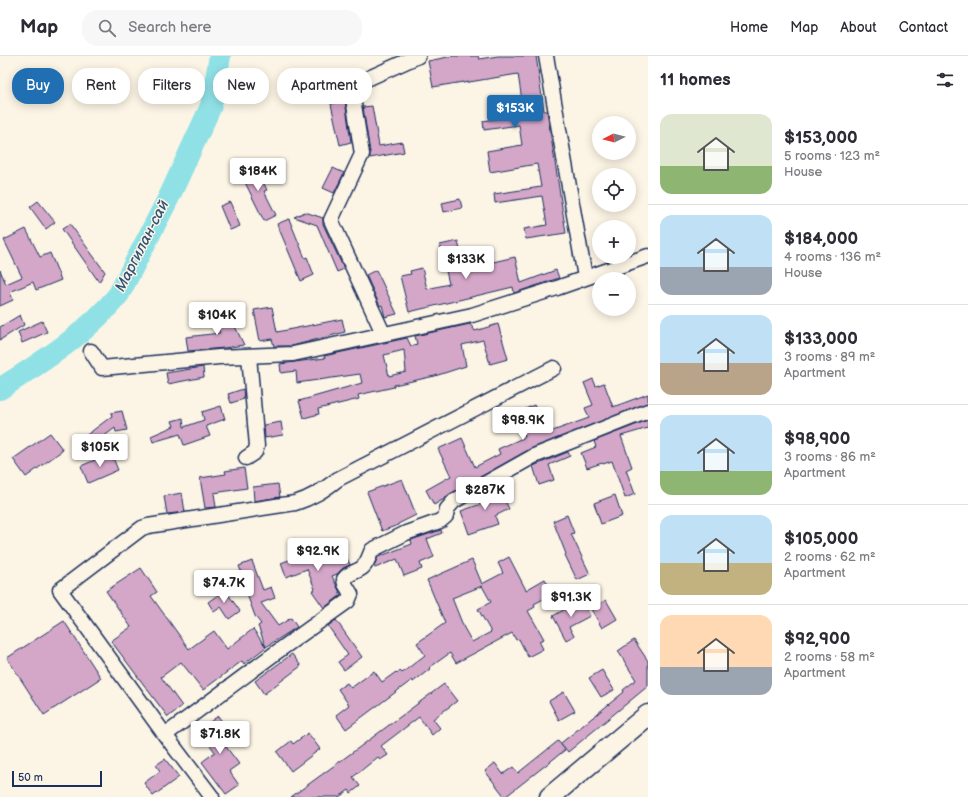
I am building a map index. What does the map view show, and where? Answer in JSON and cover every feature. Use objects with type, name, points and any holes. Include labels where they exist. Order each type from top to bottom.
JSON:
[{"type":"main road","points":[[550,797],[648,715]]},
{"type":"street","points":[[382,333],[331,220],[362,154],[351,86],[418,56]]},
{"type":"street","points":[[546,56],[585,277]]},
{"type":"street","points":[[91,351],[102,368],[204,358],[293,354],[382,333],[472,315],[557,288],[648,256]]},
{"type":"street","points":[[246,458],[255,452],[257,446],[249,356]]},
{"type":"street","points":[[212,797],[60,590],[142,528],[307,500],[322,492],[338,479],[554,368]]},
{"type":"street","points":[[165,735],[348,601],[351,594],[345,584],[344,579],[346,576],[362,568],[367,562],[372,550],[406,533],[440,521],[446,516],[447,509],[454,501],[534,456],[648,411]]},
{"type":"building","points":[[453,56],[478,56],[479,59],[498,56],[536,56],[544,111],[547,111],[566,233],[526,239],[524,229],[547,225],[542,196],[495,203],[494,194],[541,187],[537,164],[490,172],[487,151],[522,145],[519,125],[484,130],[483,121],[524,114],[518,74],[433,87],[428,61]]},
{"type":"building","points":[[331,104],[346,104],[351,142],[340,145]]},
{"type":"building","points":[[372,106],[379,146],[402,142],[404,152],[370,158],[363,107]]},
{"type":"building","points":[[255,165],[267,190],[264,191],[276,215],[264,221],[240,172]]},
{"type":"building","points":[[333,168],[344,173],[334,193],[323,188]]},
{"type":"building","points":[[460,199],[462,208],[444,212],[442,203]]},
{"type":"building","points":[[38,201],[55,222],[46,229],[30,207]]},
{"type":"building","points":[[230,202],[240,226],[230,230],[220,206]]},
{"type":"building","points":[[305,212],[323,218],[323,224],[344,269],[337,272],[317,225],[294,217]]},
{"type":"building","points":[[289,219],[305,258],[307,257],[314,275],[301,281],[277,224]]},
{"type":"building","points":[[70,224],[105,272],[99,282],[62,229]]},
{"type":"building","points":[[26,229],[40,257],[50,253],[61,280],[36,290],[33,282],[10,292],[13,300],[0,306],[0,270],[6,284],[22,277],[4,240]]},
{"type":"building","points":[[458,241],[463,264],[470,263],[471,267],[515,257],[521,283],[556,270],[559,278],[514,293],[513,287],[409,312],[400,276],[411,274],[410,271],[422,268],[427,289],[449,284],[440,245]]},
{"type":"building","points":[[376,270],[397,314],[385,317],[382,305],[380,306],[366,275]]},
{"type":"building","points":[[272,307],[277,332],[342,319],[345,332],[292,346],[274,346],[272,339],[260,341],[254,310]]},
{"type":"building","points":[[227,310],[244,345],[188,351],[186,337],[220,333],[212,317]]},
{"type":"building","points":[[20,315],[24,325],[0,340],[0,327]]},
{"type":"building","points":[[42,321],[47,332],[22,343],[18,332]]},
{"type":"building","points":[[470,324],[475,331],[498,324],[508,359],[490,364],[483,340],[462,345],[466,366],[435,376],[358,395],[359,399],[318,409],[319,414],[304,418],[299,401],[362,383],[360,374],[297,383],[296,371],[281,373],[280,364],[325,358],[324,356],[407,338],[411,346],[417,344],[415,336]],"holes":[[[404,350],[406,372],[389,376],[384,355]]]},
{"type":"building","points":[[203,367],[204,377],[168,384],[166,373]]},
{"type":"building","points":[[593,379],[596,386],[604,383],[613,407],[648,394],[648,403],[530,449],[450,494],[434,505],[426,490],[451,476],[438,449],[462,438],[475,467],[500,454],[498,449],[525,437],[515,414],[534,405],[547,433],[589,418],[585,408],[593,405],[584,383]]},
{"type":"building","points":[[243,389],[244,399],[231,403],[228,394]]},
{"type":"building","points":[[221,406],[225,419],[206,426],[210,436],[184,445],[180,434],[153,442],[151,436],[174,426],[172,421],[183,418],[184,427],[204,420],[202,412]]},
{"type":"building","points":[[122,411],[127,430],[116,432],[115,428],[87,449],[80,440],[112,416],[111,413]]},
{"type":"building","points":[[648,420],[648,428],[621,436],[632,467],[626,470],[635,494],[625,498],[612,461],[587,468],[581,453],[596,447],[594,441]]},
{"type":"building","points":[[281,422],[283,435],[265,438],[264,425]]},
{"type":"building","points":[[50,433],[63,450],[26,477],[13,459]]},
{"type":"building","points":[[568,452],[570,456],[549,465],[554,480],[539,485],[533,466]]},
{"type":"building","points":[[111,453],[118,470],[88,483],[81,466]]},
{"type":"building","points":[[244,468],[247,488],[214,493],[216,507],[205,508],[200,478],[226,474],[225,471]]},
{"type":"building","points":[[402,479],[416,515],[398,525],[382,531],[367,492]]},
{"type":"building","points":[[278,484],[280,497],[254,501],[253,487]]},
{"type":"building","points":[[498,486],[509,509],[495,516],[498,524],[469,534],[461,511],[481,504],[478,497]]},
{"type":"building","points":[[182,493],[185,512],[167,514],[164,496]]},
{"type":"building","points":[[615,495],[622,516],[601,524],[594,503]]},
{"type":"building","points":[[567,515],[574,533],[571,534],[590,574],[577,580],[565,555],[566,554],[553,521]]},
{"type":"building","points":[[441,530],[442,533],[427,539],[434,557],[420,563],[422,569],[404,576],[397,559],[375,568],[374,566],[378,557],[412,544],[411,540]]},
{"type":"building","points":[[313,543],[320,562],[345,552],[350,565],[332,576],[341,595],[324,608],[312,591],[315,589],[307,569],[286,577],[281,563],[302,555],[299,548]]},
{"type":"building","points":[[509,557],[526,590],[545,579],[553,594],[534,604],[535,607],[528,611],[544,639],[539,641],[543,649],[528,657],[519,639],[516,640],[512,633],[456,663],[450,653],[413,682],[412,680],[346,729],[336,715],[349,705],[338,689],[347,683],[351,688],[374,671],[382,682],[396,672],[397,673],[400,671],[402,673],[425,655],[417,643],[445,623],[427,580],[472,560],[482,584],[503,573],[498,563]],"holes":[[[482,586],[491,602],[478,609],[491,632],[472,642],[464,628],[452,598]]]},
{"type":"building","points":[[252,561],[263,590],[271,587],[275,598],[261,603],[278,626],[291,618],[297,627],[266,647],[258,626],[261,624],[255,616],[245,589],[247,588],[239,566]]},
{"type":"building","points":[[141,568],[157,592],[151,596],[189,649],[214,631],[227,649],[253,629],[266,647],[244,664],[242,661],[203,690],[181,662],[161,677],[182,706],[168,717],[111,641],[131,627],[106,591]]},
{"type":"building","points":[[225,590],[240,611],[229,619],[221,607],[214,612],[208,602]]},
{"type":"building","points":[[581,600],[590,616],[569,627],[574,636],[566,640],[553,616]]},
{"type":"building","points":[[606,600],[617,619],[602,628],[591,609]]},
{"type":"building","points":[[336,620],[362,657],[344,670],[338,662],[348,655],[328,626]]},
{"type":"building","points":[[64,621],[101,678],[44,715],[7,658]]},
{"type":"building","points":[[634,640],[648,661],[648,686],[568,752],[561,743],[624,692],[623,690],[636,680],[618,651]]},
{"type":"building","points":[[292,654],[301,666],[264,694],[255,681]]},
{"type":"building","points":[[602,670],[614,690],[601,697],[589,678]]},
{"type":"building","points":[[444,684],[457,701],[433,719],[440,728],[432,735],[419,717],[381,746],[388,755],[380,760],[378,757],[353,777],[360,786],[351,793],[349,790],[339,797],[291,797],[357,749]]},
{"type":"building","points":[[564,692],[575,711],[559,720],[549,701]]},
{"type":"building","points":[[218,716],[233,737],[224,744],[239,764],[229,771],[239,785],[226,794],[202,762],[215,752],[199,730]]},
{"type":"building","points":[[308,733],[320,749],[291,771],[277,752],[291,741],[293,744]]},
{"type":"building","points":[[558,741],[565,750],[505,797],[485,771],[495,763],[503,774],[513,767],[518,773]]},
{"type":"building","points":[[165,759],[179,777],[153,796],[144,783],[160,771],[156,765]]},
{"type":"waterway","name":"Маргилан-сай","points":[[0,389],[64,346],[93,322],[119,294],[170,195],[211,106],[220,56]]}]
